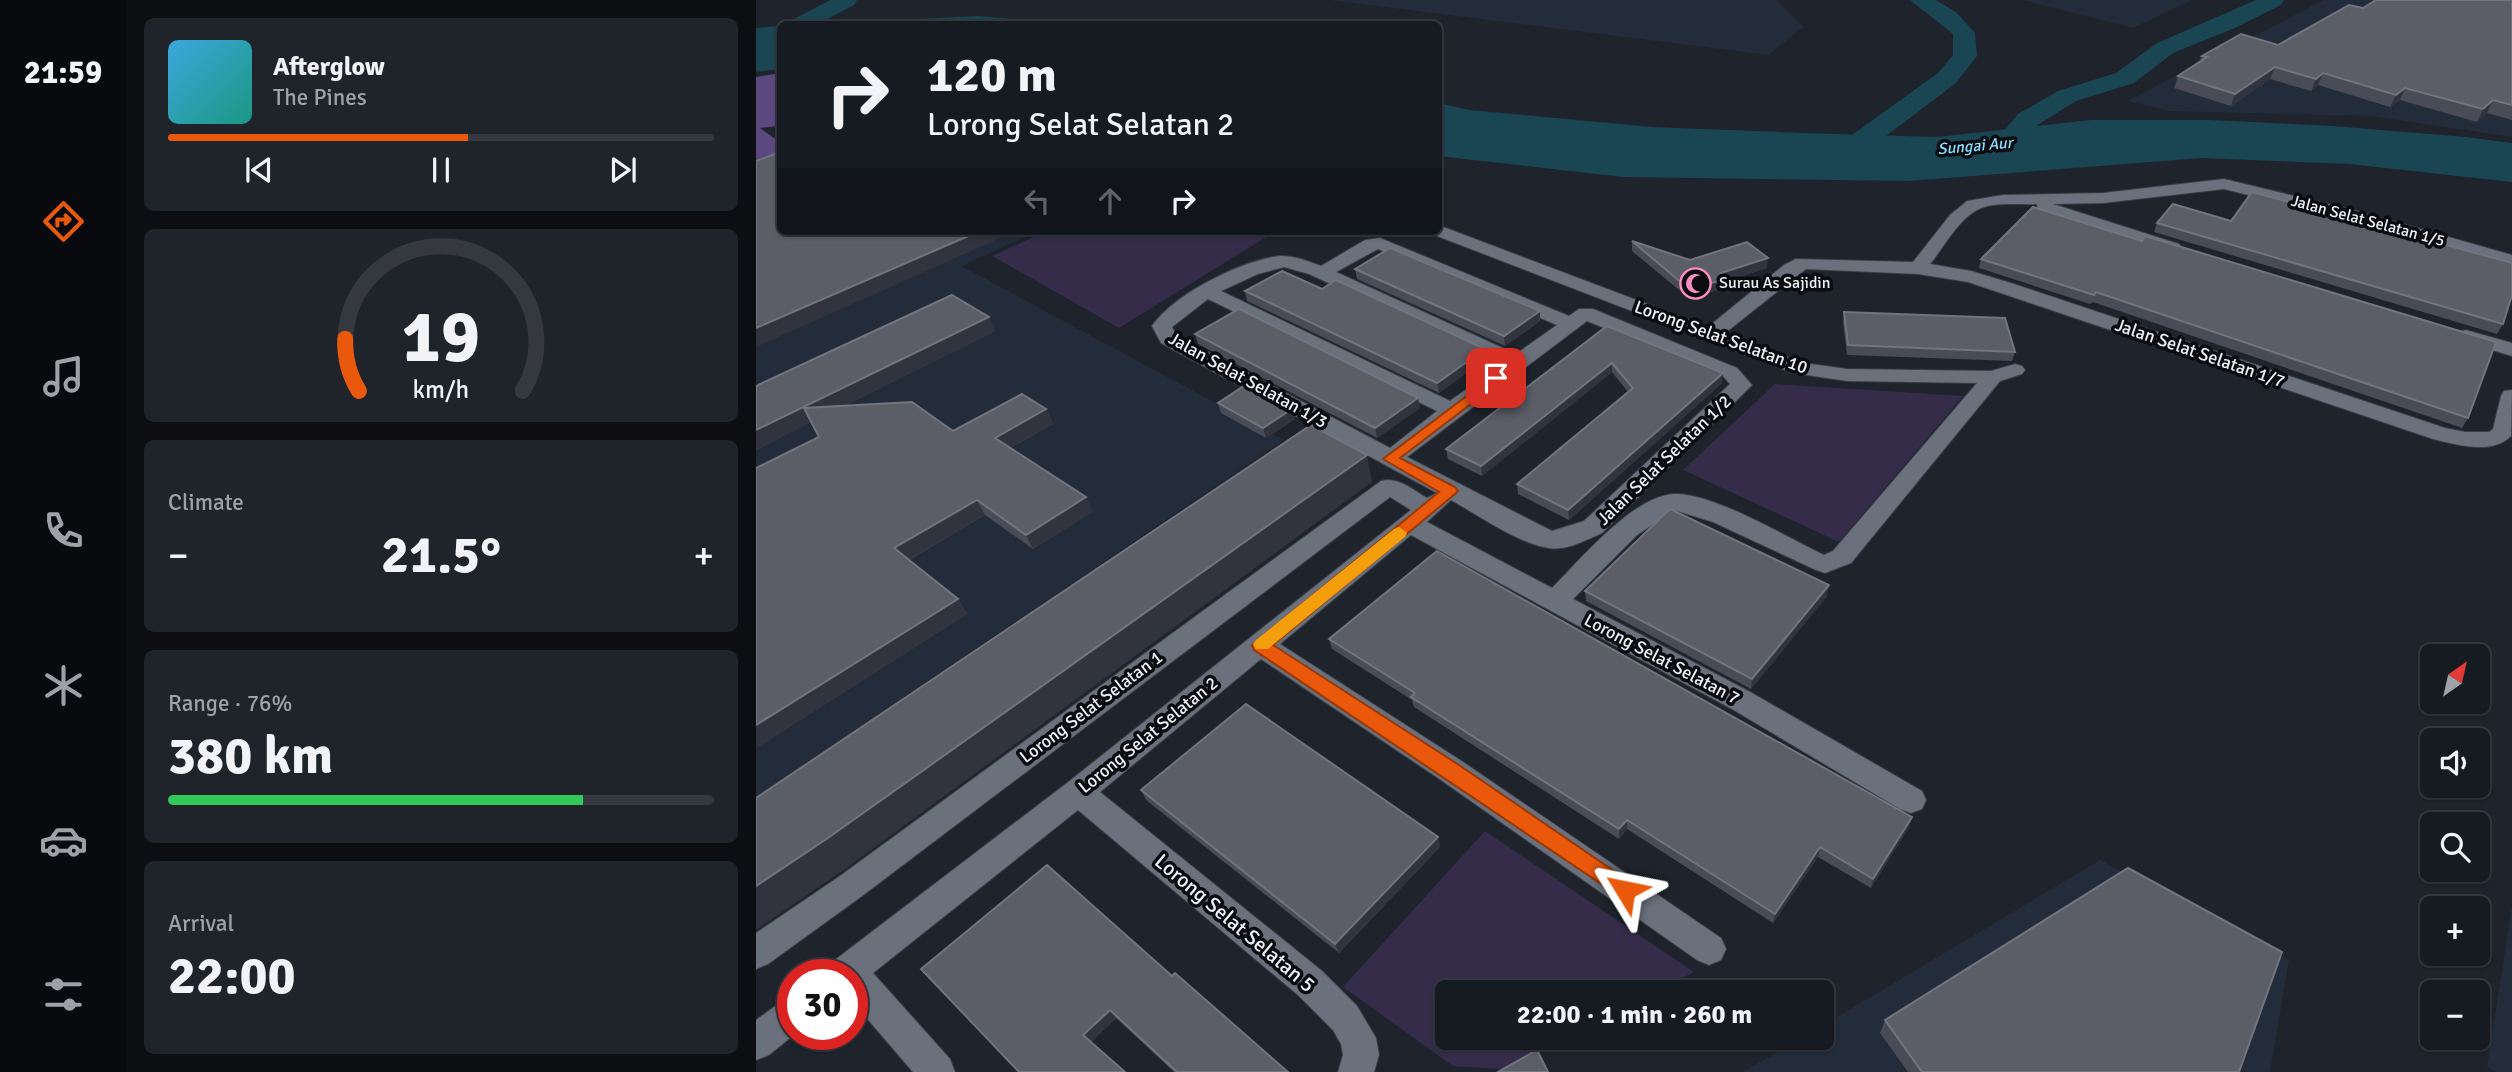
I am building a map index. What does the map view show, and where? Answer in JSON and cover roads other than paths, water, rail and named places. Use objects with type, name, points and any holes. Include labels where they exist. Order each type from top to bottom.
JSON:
[{"type":"street","name":"Jalan Selat Selatan 1/5","points":[[2024,200],[2103,198],[2224,184],[2351,215],[2512,261]]},
{"type":"street","points":[[1918,268],[1956,219],[1973,205],[2003,200],[2024,200],[2193,253]]},
{"type":"street","name":"Lorong Selat Selatan 10","points":[[1442,232],[1800,369],[1823,374],[2004,373],[1842,558],[1833,562],[1815,561],[1701,508],[1674,501],[1648,512],[1555,601]]},
{"type":"street","points":[[1322,273],[1371,244],[1380,243],[1579,318]]},
{"type":"street","name":"Jalan Selat Selatan 1/3","points":[[1390,459],[1168,339],[1162,326],[1166,320],[1208,292],[1266,264],[1288,262],[1322,273],[1518,362]]},
{"type":"street","name":"Jalan Selat Selatan 1/7","points":[[1710,335],[1797,265],[1810,263],[1918,268],[1970,277],[2007,288],[2441,435],[2495,439],[2503,431],[2512,396]]},
{"type":"street","points":[[1208,292],[1452,410]]},
{"type":"street","points":[[1390,459],[1609,295]]},
{"type":"street","name":"Jalan Selat Selatan 1/2","points":[[1390,459],[1429,508],[1532,533],[1550,540],[1578,536],[1593,527],[1741,385],[1730,372],[1579,318]]},
{"type":"street","points":[[2448,330],[2512,350]]},
{"type":"street","name":"Lorong Selat Selatan 1","points":[[756,953],[851,886],[1389,486],[1429,508]]},
{"type":"street","name":"Lorong Selat Selatan 7","points":[[1429,508],[1555,601],[1742,701],[1911,800]]},
{"type":"street","name":"Lorong Selat Selatan 2","points":[[868,959],[1429,508]]},
{"type":"street","points":[[1261,645],[1452,771],[1709,949]]},
{"type":"street","name":"Lorong Selat Selatan 5","points":[[1078,792],[1310,983],[1336,1009],[1358,1038],[1361,1055],[1356,1072]]},
{"type":"street","points":[[868,995],[937,1072]]},
{"type":"street","points":[[756,1042],[777,1026]]},
{"type":"water","points":[[979,16],[1032,21],[876,21]]},
{"type":"water","points":[[777,26],[777,69],[756,72],[756,28]]},
{"type":"water","name":"Sungai Aur","points":[[1442,104],[1469,110],[1652,127],[1802,133],[1938,137],[2091,120],[2211,120],[2333,126],[2512,143],[2512,182],[2350,164],[2202,158],[1909,181],[1623,177],[1442,156]]},
{"type":"waterway","points":[[808,21],[846,0]]},
{"type":"waterway","points":[[1851,149],[1947,78],[1965,56],[1964,33],[1948,17],[1921,0]]},
{"type":"waterway","name":"Sungai Aur","points":[[2007,144],[2027,120],[2067,96],[2125,78],[2165,48],[2227,23],[2273,0]]},
{"type":"place","name":"Surau As Sajidin","points":[[1696,283]]}]
